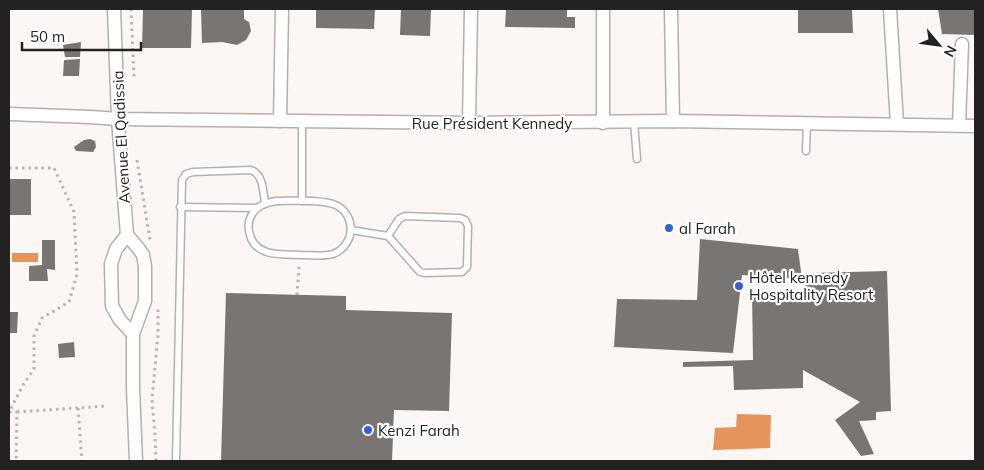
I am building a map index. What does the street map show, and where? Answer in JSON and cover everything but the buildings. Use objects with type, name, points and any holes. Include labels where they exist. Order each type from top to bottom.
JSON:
[{"type":"street","name":"Avenue El Qadissia","points":[[114,9],[118,119],[127,235]]},
{"type":"street","points":[[280,121],[282,9]]},
{"type":"street","points":[[469,123],[470,9]]},
{"type":"street","points":[[603,9],[603,123]]},
{"type":"street","points":[[671,9],[673,121]]},
{"type":"street","points":[[890,9],[897,124]]},
{"type":"street","points":[[959,125],[962,44]]},
{"type":"street","name":"Rue Président Kennedy","points":[[9,114],[118,119],[469,123],[673,121],[975,126]]},
{"type":"street","points":[[133,334],[120,320],[112,306],[111,264],[116,250],[127,235],[140,249],[143,255],[144,266],[145,301],[133,334],[136,461]]},
{"type":"lane","points":[[302,121],[302,202]]},
{"type":"lane","points":[[634,122],[637,159]]},
{"type":"lane","points":[[806,151],[807,123]]},
{"type":"lane","points":[[176,461],[182,180],[186,174],[194,172],[255,171],[260,178],[265,202]]},
{"type":"lane","points":[[265,202],[302,202],[335,204],[344,211],[349,219],[351,230],[349,240],[343,248],[334,254],[324,256],[274,254],[264,252],[256,246],[250,237],[248,227],[256,208],[265,202]]},
{"type":"lane","points":[[180,207],[256,208]]},
{"type":"lane","points":[[351,230],[388,236],[420,272],[462,272],[466,269],[468,226],[463,218],[403,217],[399,219],[388,236]]},
{"type":"path","points":[[131,9],[134,78]]},
{"type":"path","points":[[9,168],[54,168],[74,212],[77,274],[69,302],[42,318],[34,336],[34,369],[23,384],[9,412],[106,406]]},
{"type":"path","points":[[297,295],[299,255]]},
{"type":"path","points":[[78,408],[82,461]]},
{"type":"path","points":[[16,461],[17,412]]},
{"type":"shaded area","points":[[12,253],[38,253],[38,262],[12,262]]},
{"type":"shaded area","points":[[737,414],[771,415],[770,448],[713,450],[715,428],[736,427]]},
{"type":"place","name":"al Farah","points":[[669,228]]},
{"type":"place","name":"Hôtel kennedy Hospitality Resort","points":[[739,286]]},
{"type":"place","name":"Kenzi Farah","points":[[368,430]]}]
